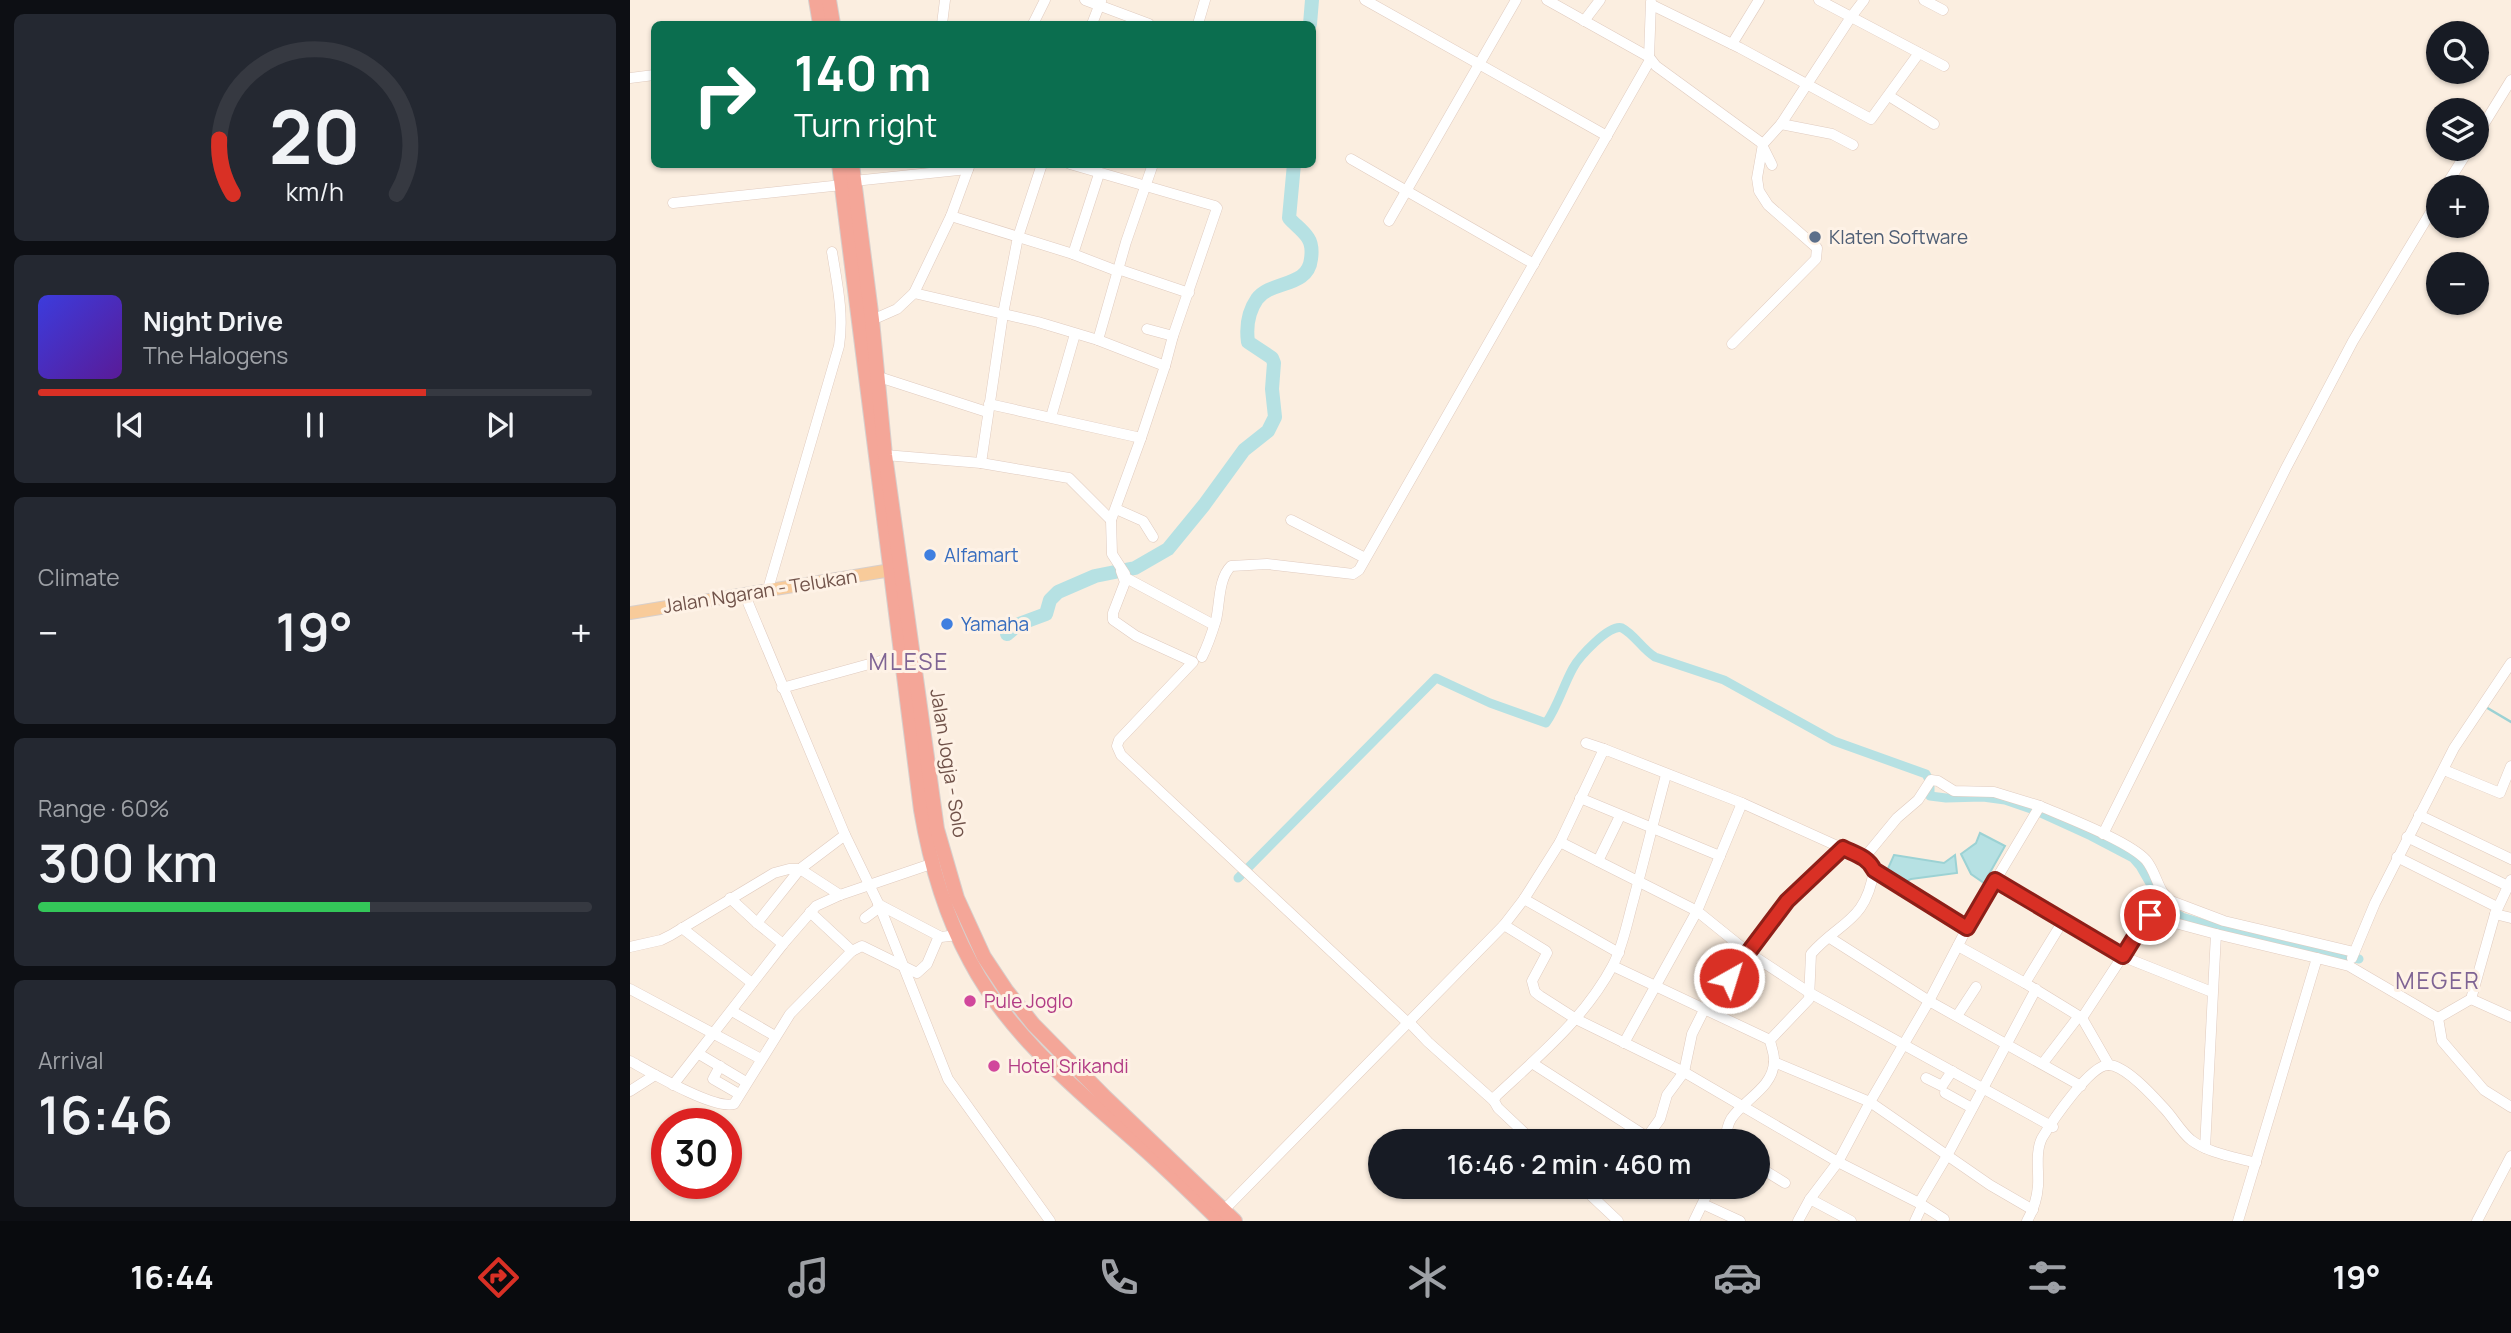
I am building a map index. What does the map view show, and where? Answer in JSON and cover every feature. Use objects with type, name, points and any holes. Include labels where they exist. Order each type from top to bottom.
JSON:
[{"type":"highway","points":[[816,0],[820,21]]},
{"type":"highway","points":[[830,0],[833,21]]},
{"type":"highway","name":"Jalan Jogja - Solo","points":[[841,168],[848,183],[856,244],[872,320],[895,569],[937,829],[957,898],[984,957],[1006,990],[1042,1033],[1222,1215],[1235,1221]]},
{"type":"highway","name":"Jalan Jogja - Solo","points":[[848,183],[851,168]]},
{"type":"highway","points":[[856,244],[919,798],[931,864],[942,899],[971,963],[1019,1031],[1088,1100],[1222,1215]]},
{"type":"main road","name":"Jalan Ngaran - Telukan","points":[[630,613],[895,569]]},
{"type":"street","points":[[942,21],[945,0]]},
{"type":"street","points":[[1034,21],[1045,0]]},
{"type":"street","points":[[1085,0],[1101,3],[1142,21]]},
{"type":"street","points":[[1199,21],[1205,0]]},
{"type":"street","points":[[1365,0],[1607,136]]},
{"type":"street","points":[[1389,221],[1516,0]]},
{"type":"street","points":[[1547,0],[1650,59],[1763,145],[1772,165]]},
{"type":"street","points":[[1584,21],[1600,0]]},
{"type":"street","points":[[1732,44],[1759,0]]},
{"type":"street","points":[[1819,0],[1944,65]]},
{"type":"street","points":[[1732,344],[1816,259],[1817,248],[1768,205],[1759,191],[1757,178],[1763,145],[1808,86],[1850,17],[1864,0]]},
{"type":"street","points":[[1924,0],[1943,10]]},
{"type":"street","points":[[1093,21],[1101,3]]},
{"type":"street","points":[[1202,657],[1209,644],[1226,573],[1231,566],[1267,564],[1353,574],[1359,570],[1650,59],[1651,3],[1871,119],[1919,53]]},
{"type":"street","points":[[630,78],[651,75]]},
{"type":"street","points":[[2489,116],[2511,80]]},
{"type":"street","points":[[1889,96],[1934,124]]},
{"type":"street","points":[[1781,124],[1832,134],[1853,145]]},
{"type":"street","points":[[1351,159],[1534,264]]},
{"type":"street","points":[[673,203],[961,168]]},
{"type":"street","points":[[872,320],[897,309],[914,293],[951,216],[969,168]]},
{"type":"street","points":[[981,463],[1003,314],[1018,237],[1041,168]]},
{"type":"street","points":[[1082,168],[1215,205],[1217,208],[1111,520],[1112,554],[1124,574],[1125,582],[1112,613],[1113,620],[1136,636],[1194,662],[1119,740],[1117,746],[1121,755],[1494,1101],[1520,1129]]},
{"type":"street","points":[[1098,340],[1152,168]]},
{"type":"street","points":[[1073,254],[1099,174]]},
{"type":"street","points":[[951,216],[1189,293]]},
{"type":"street","points":[[2103,834],[2353,341],[2426,220]]},
{"type":"street","points":[[768,590],[839,346],[841,308],[832,251]]},
{"type":"street","points":[[914,293],[1098,340],[1165,366]]},
{"type":"street","points":[[1147,329],[1173,336]]},
{"type":"street","points":[[1051,416],[1075,334]]},
{"type":"street","points":[[879,377],[988,408],[1051,416],[1141,438]]},
{"type":"street","points":[[885,455],[981,463],[1069,478],[1111,520]]},
{"type":"street","points":[[1116,509],[1143,521],[1153,537]]},
{"type":"street","points":[[1291,520],[1365,558]]},
{"type":"street","points":[[1124,574],[1214,625]]},
{"type":"street","points":[[744,593],[844,834],[879,905],[948,1079],[1050,1221]]},
{"type":"street","points":[[782,688],[902,655]]},
{"type":"street","points":[[2349,966],[2418,815],[2461,737],[2511,663]]},
{"type":"street","points":[[1586,743],[1742,803],[1864,858],[1871,863],[1874,870],[1967,928]]},
{"type":"street","points":[[1222,1215],[1504,925],[1560,842],[1604,749]]},
{"type":"street","points":[[2500,793],[2511,766]]},
{"type":"street","points":[[2444,769],[2511,798]]},
{"type":"street","points":[[1494,1101],[1496,1096],[1576,1019],[1613,966],[1619,953],[1666,775]]},
{"type":"street","points":[[1864,858],[1897,818],[1917,800],[1931,780],[1938,781],[1954,791],[1994,792],[2040,806],[2103,834],[2143,858],[2151,868],[2162,892],[2171,901],[2224,921],[2354,952]]},
{"type":"street","points":[[1580,798],[1720,856]]},
{"type":"street","points":[[1624,1044],[1697,911],[1742,803]]},
{"type":"street","points":[[1798,1221],[1810,1199],[1838,1162],[1967,928],[2040,806]]},
{"type":"street","points":[[2418,815],[2511,859]]},
{"type":"street","points":[[1598,861],[1620,816]]},
{"type":"street","points":[[757,923],[800,869],[844,834]]},
{"type":"street","points":[[2407,837],[2510,883],[2496,910],[2471,999],[2438,1018]]},
{"type":"street","points":[[1560,842],[1697,911],[1749,953],[1810,993],[2051,1126]]},
{"type":"street","points":[[1654,1129],[1667,1095],[1684,1072],[1692,1034],[1705,1008],[1787,901],[1843,848]]},
{"type":"street","points":[[2398,857],[2511,918]]},
{"type":"street","points":[[673,1085],[816,906],[931,864]]},
{"type":"street","points":[[630,947],[661,940],[774,873],[789,869],[800,869],[840,895]]},
{"type":"street","points":[[1770,1040],[1806,1003],[1810,993],[1811,954],[1857,915],[1865,901],[1874,870]]},
{"type":"street","points":[[1995,880],[2123,956],[2212,992]]},
{"type":"street","points":[[730,898],[783,944]]},
{"type":"street","points":[[1524,898],[1619,953]]},
{"type":"street","points":[[865,918],[879,905]]},
{"type":"street","points":[[879,905],[939,936],[957,934]]},
{"type":"street","points":[[810,912],[852,951]]},
{"type":"street","points":[[2043,1063],[2080,1017],[2150,915],[2349,966],[2438,1018],[2442,1041],[2483,1090],[2511,1107]]},
{"type":"street","points":[[2025,983],[2063,921]]},
{"type":"street","points":[[1504,925],[1547,953],[1532,981],[1535,992],[1576,1019],[1684,1072],[1838,1162],[1944,1219]]},
{"type":"street","points":[[682,928],[752,983]]},
{"type":"street","points":[[2205,1148],[2216,934]]},
{"type":"street","points":[[630,1061],[673,1085],[724,1106],[734,1104],[775,1036],[795,1009],[852,951],[862,946],[917,973],[922,971],[932,956],[939,936]]},
{"type":"street","points":[[1830,938],[1929,1001],[2081,1086]]},
{"type":"street","points":[[1958,946],[2080,1017],[2109,1065],[2128,1073],[2154,1097],[2189,1138],[2205,1148],[2256,1163]]},
{"type":"street","points":[[2238,1221],[2317,958]]},
{"type":"street","points":[[1613,966],[1770,1040]]},
{"type":"street","points":[[1957,1016],[1976,987]]},
{"type":"street","points":[[630,989],[761,1059]]},
{"type":"street","points":[[1915,1221],[1920,1204],[2036,989]]},
{"type":"street","points":[[2471,999],[2511,1017]]},
{"type":"street","points":[[732,1011],[775,1036]]},
{"type":"street","points":[[1728,1129],[1729,1123],[1770,1076],[1774,1062],[1770,1040]]},
{"type":"street","points":[[699,1054],[746,1082]]},
{"type":"street","points":[[1774,1062],[1870,1102],[1990,1185],[2033,1210]]},
{"type":"street","points":[[1532,1063],[1634,1129]]},
{"type":"street","points":[[2027,1221],[2033,1210],[2038,1184],[2039,1146],[2081,1086],[2096,1069],[2109,1065]]},
{"type":"street","points":[[720,1066],[713,1079],[739,1094]]},
{"type":"street","points":[[1926,1078],[1942,1086],[1952,1071]]},
{"type":"street","points":[[630,1091],[655,1075]]},
{"type":"street","points":[[1945,1093],[1972,1108]]},
{"type":"street","points":[[2477,1221],[2511,1157]]},
{"type":"street","points":[[1770,1174],[1785,1183]]},
{"type":"street","points":[[1595,1199],[1618,1221]]},
{"type":"street","points":[[1694,1221],[1705,1199]]},
{"type":"street","points":[[1810,1199],[1851,1221]]},
{"type":"street","points":[[1703,1204],[1728,1219],[1740,1221]]},
{"type":"water","points":[[1980,833],[2005,846],[1984,883],[1971,874],[1961,854],[1976,843]]},
{"type":"water","points":[[1894,855],[1944,863],[1955,855],[1957,873],[1911,879],[1902,884],[1886,873]]},
{"type":"waterway","points":[[1310,21],[1312,0]]},
{"type":"waterway","points":[[1007,634],[1019,624],[1046,614],[1050,600],[1058,592],[1095,576],[1135,568],[1168,549],[1244,450],[1268,431],[1275,417],[1272,389],[1274,363],[1272,358],[1248,342],[1248,325],[1254,304],[1263,293],[1296,279],[1308,268],[1310,243],[1304,232],[1289,218],[1294,168]]},
{"type":"waterway","points":[[1238,878],[1436,678],[1490,703],[1546,723],[1573,668],[1582,656],[1610,631],[1622,628],[1655,657],[1724,680],[1834,741],[1926,774],[1930,782],[1930,796],[2005,800],[2091,836],[2133,858],[2163,906],[2182,917],[2231,932],[2359,959]]},
{"type":"waterway","points":[[2484,706],[2511,722]]},
{"type":"place","name":"Klaten Software","points":[[1815,237]]},
{"type":"place","name":"Alfamart","points":[[930,555]]},
{"type":"place","name":"Yamaha","points":[[947,624]]},
{"type":"place","name":"Pule Joglo","points":[[970,1001]]},
{"type":"place","name":"Hotel Srikandi","points":[[994,1066]]},
{"type":"district","name":"MLESE","points":[[909,661]]},
{"type":"district","name":"MEGER","points":[[2438,980]]},
{"type":"route","points":[[1729,978],[1787,901],[1843,848],[1864,858],[1871,863],[1874,870],[1967,928],[1995,880],[2123,956],[2150,915]]}]
